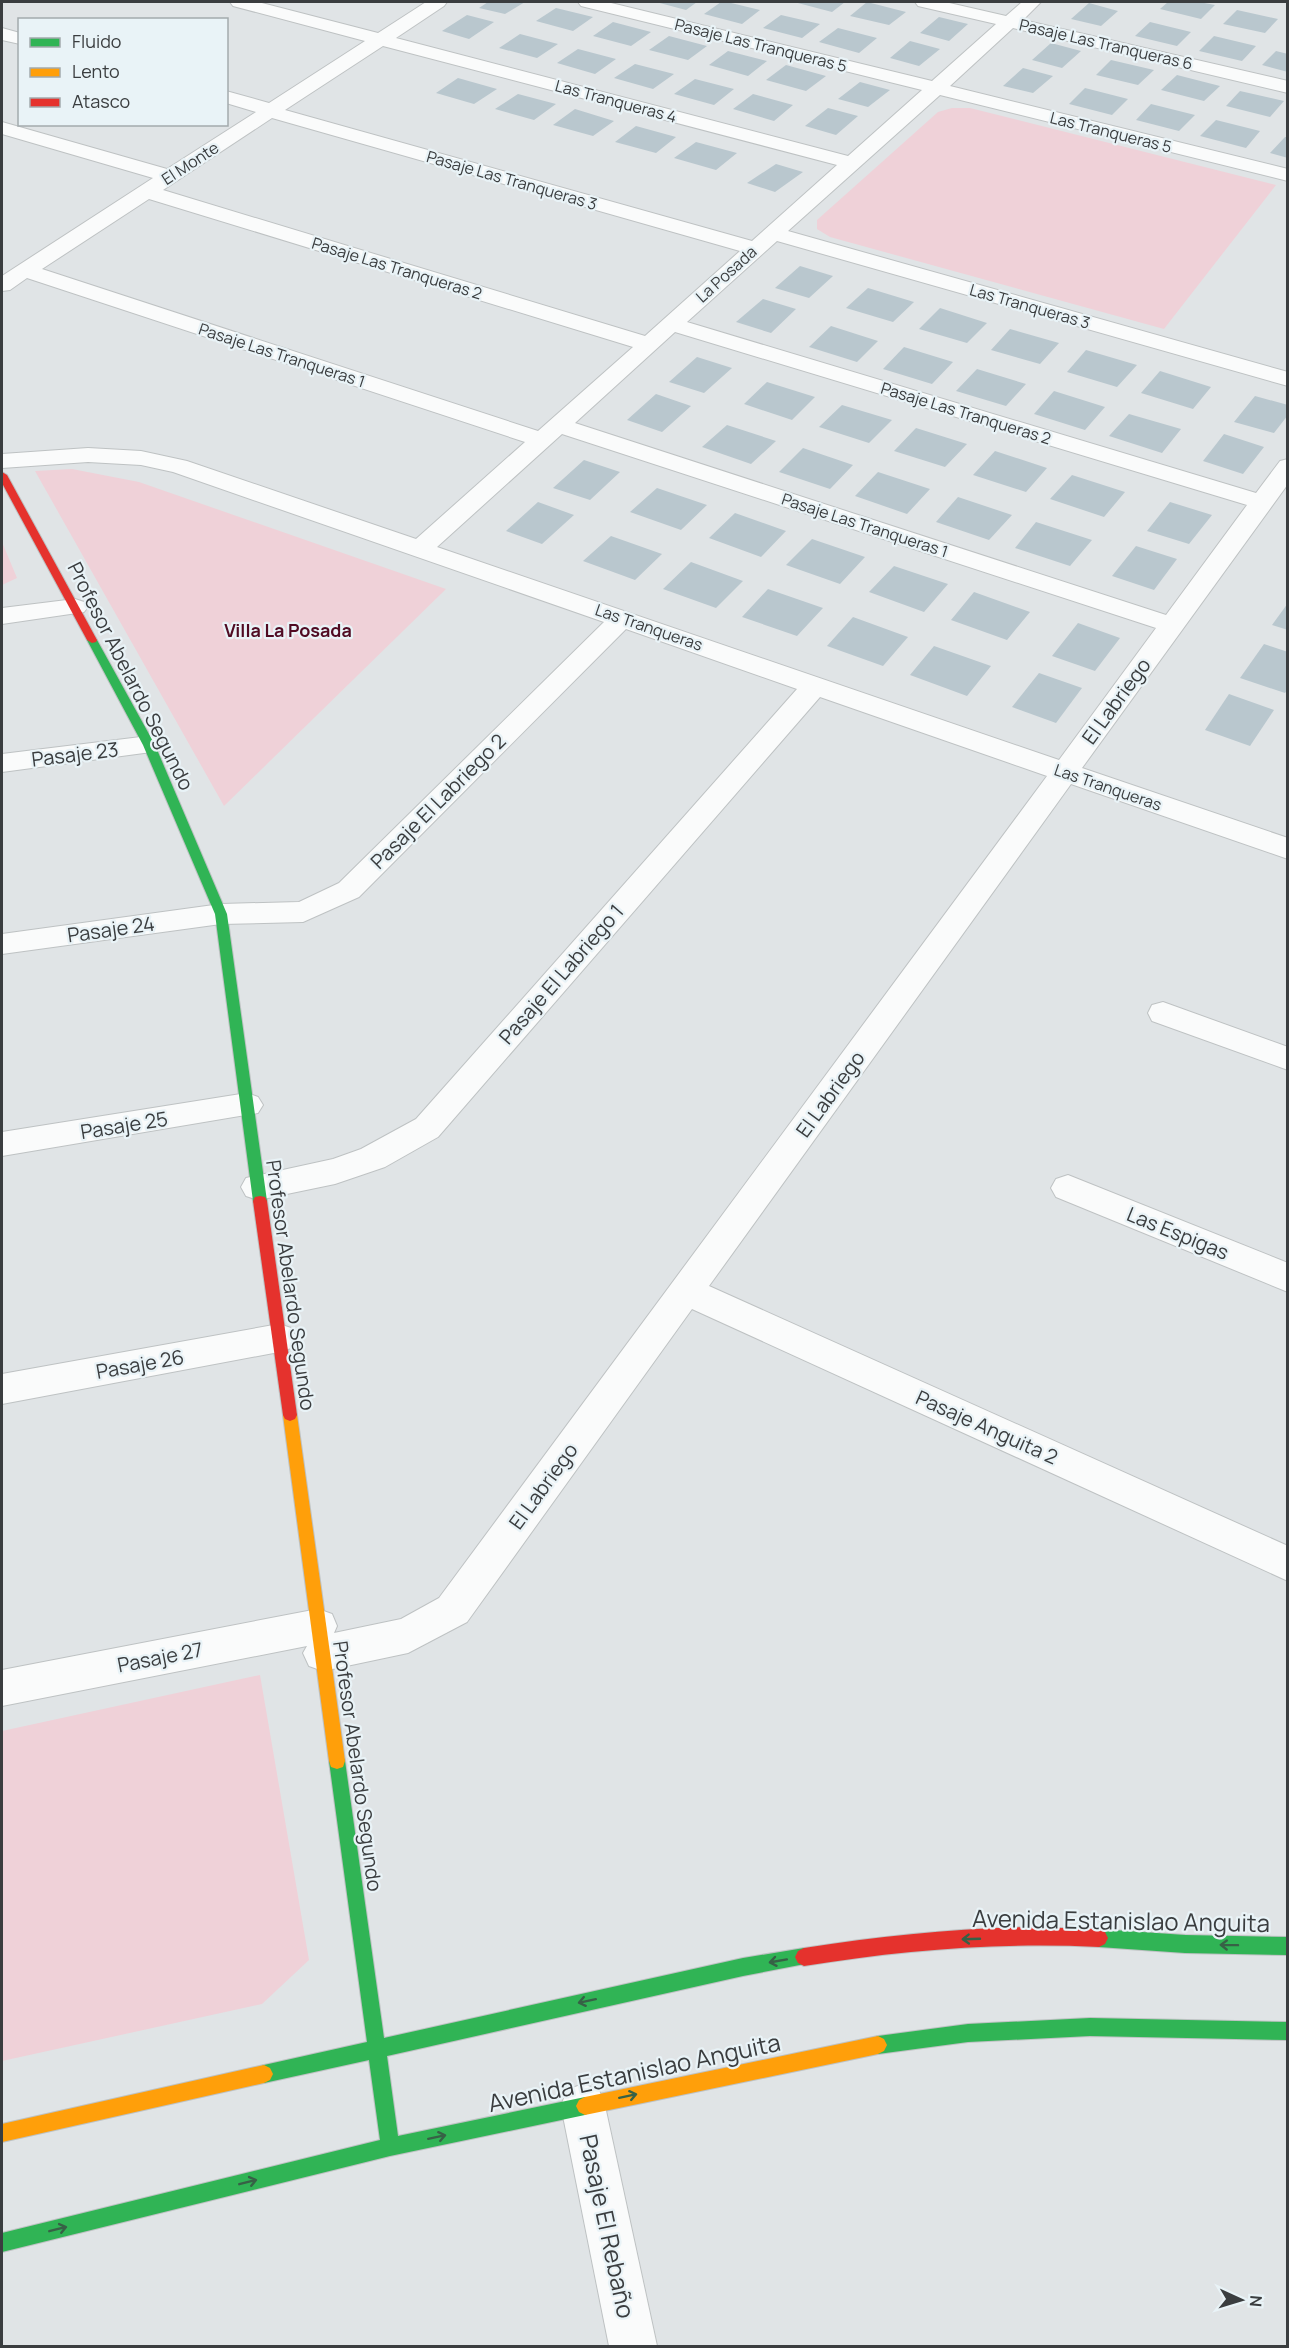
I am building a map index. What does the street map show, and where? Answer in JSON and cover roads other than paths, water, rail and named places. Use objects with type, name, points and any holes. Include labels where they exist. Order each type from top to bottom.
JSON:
[{"type":"street","name":"Las Tranqueras 4","points":[[239,2],[851,164]]},
{"type":"street","name":"El Monte","points":[[2,285],[438,2]]},
{"type":"street","name":"Pasaje Las Tranqueras 5","points":[[587,2],[935,88]]},
{"type":"street","name":"Pasaje Las Tranqueras 6","points":[[924,2],[1287,87]]},
{"type":"street","name":"La Posada","points":[[421,548],[1032,2]]},
{"type":"street","points":[[2,34],[18,38]]},
{"type":"street","name":"Las Tranqueras 5","points":[[935,88],[1287,176]]},
{"type":"street","name":"Pasaje Las Tranqueras 3","points":[[228,98],[755,249]]},
{"type":"street","points":[[2,128],[168,176]]},
{"type":"street","name":"Pasaje Las Tranqueras 2","points":[[146,191],[648,344]]},
{"type":"street","name":"Las Tranqueras 3","points":[[773,233],[1287,379]]},
{"type":"street","name":"Pasaje Las Tranqueras 1","points":[[24,270],[1172,625]]},
{"type":"street","name":"Pasaje Las Tranqueras 2","points":[[671,324],[1261,501]]},
{"type":"street","name":"Las Tranqueras","points":[[2,461],[88,455],[150,460],[179,466],[1287,849]]},
{"type":"street","name":"El Labriego","points":[[321,1639],[408,1635],[453,1610],[1287,465]]},
{"type":"street","name":"Profesor Abelardo Segundo","points":[[2,475],[149,745],[221,914],[390,2147]]},
{"type":"street","points":[[2,616],[75,607]]},
{"type":"street","name":"Pasaje El Labriego 2","points":[[221,914],[303,912],[348,890],[622,618]]},
{"type":"street","name":"Pasaje El Labriego 1","points":[[258,1187],[335,1171],[373,1158],[427,1128],[815,685]]},
{"type":"street","name":"Pasaje 23","points":[[2,763],[149,745]]},
{"type":"street","name":"Pasaje 24","points":[[2,944],[221,914]]},
{"type":"street","points":[[1163,1013],[1287,1059]]},
{"type":"street","name":"Pasaje 25","points":[[2,1144],[247,1105]]},
{"type":"street","name":"Las Espigas","points":[[1068,1188],[1287,1278]]},
{"type":"street","name":"Pasaje Anguita 2","points":[[686,1291],[1287,1564]]},
{"type":"street","name":"Pasaje 26","points":[[2,1389],[279,1338]]},
{"type":"street","name":"Pasaje 27","points":[[2,1688],[321,1639]]},
{"type":"street","name":"Avenida Estanislao Anguita","points":[[2,2133],[743,1967],[843,1950],[945,1940],[1065,1936],[1185,1944],[1287,1946]]},
{"type":"street","name":"Avenida Estanislao Anguita","points":[[2,2243],[390,2147],[867,2046],[968,2032],[1090,2027],[1287,2031]]},
{"type":"street","name":"Pasaje El Rebaño","points":[[583,2106],[633,2346]]},
{"type":"district","name":"Villa La Posada","points":[[288,630]]}]
